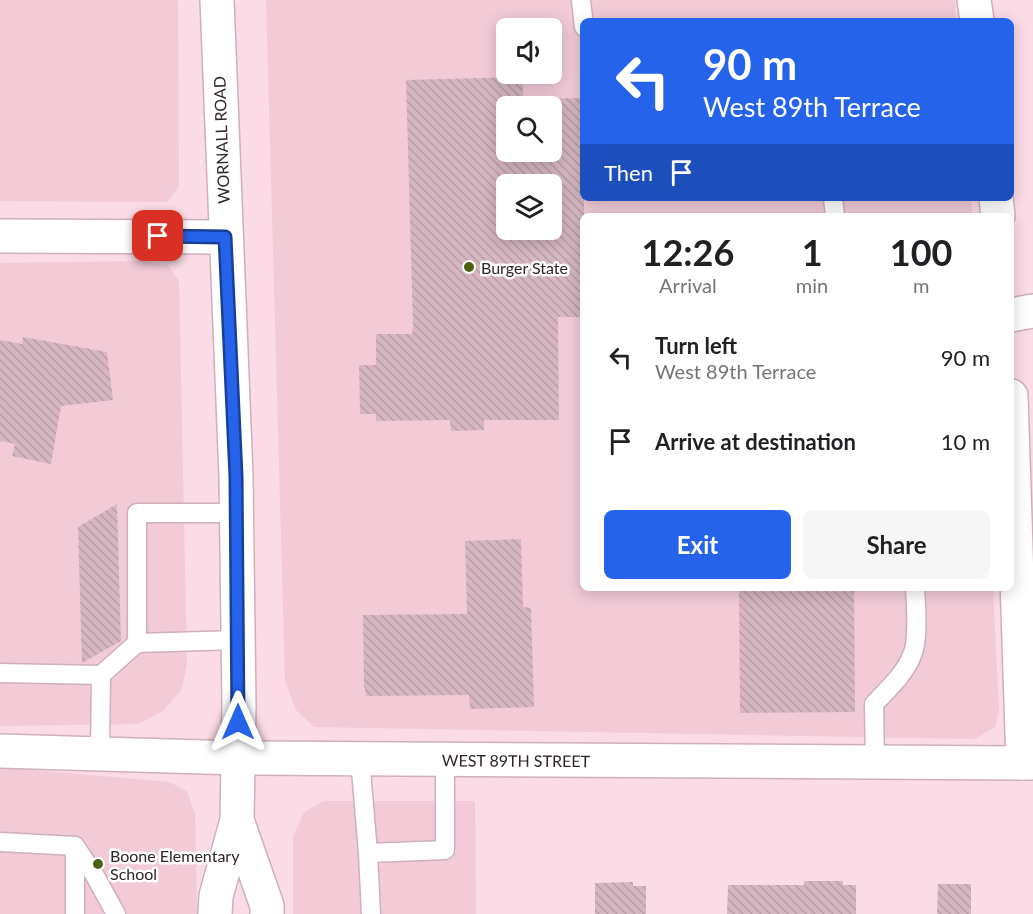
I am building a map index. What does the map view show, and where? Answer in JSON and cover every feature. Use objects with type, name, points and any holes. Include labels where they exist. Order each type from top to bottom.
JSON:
[{"type":"street","name":"WORNALL ROAD","points":[[215,914],[216,896],[237,820],[238,705],[236,513],[217,0]]},
{"type":"street","points":[[974,0],[977,18]]},
{"type":"street","points":[[0,236],[225,237]]},
{"type":"street","points":[[1014,314],[1033,311]]},
{"type":"street","points":[[1014,497],[1028,763]]},
{"type":"street","name":"WEST 89TH STREET","points":[[0,751],[237,758],[1028,763]]},
{"type":"street","name":"WORNALL ROAD","points":[[237,820],[267,906],[267,914]]},
{"type":"lane","points":[[580,0],[582,18]]},
{"type":"lane","points":[[137,643],[136,513],[236,513]]},
{"type":"lane","points":[[874,762],[874,704],[898,679],[913,654],[916,623],[915,591]]},
{"type":"lane","points":[[0,673],[101,675],[137,643],[237,640]]},
{"type":"lane","points":[[100,754],[101,675]]},
{"type":"lane","points":[[360,758],[371,914]]},
{"type":"lane","points":[[368,853],[445,850],[445,759]]},
{"type":"lane","points":[[0,842],[75,846]]},
{"type":"lane","points":[[75,846],[75,914]]},
{"type":"lane","points":[[75,846],[94,874],[116,914]]},
{"type":"shaded area","points":[[0,0],[178,0],[179,187],[167,202],[0,201]]},
{"type":"shaded area","points":[[266,0],[955,0],[956,18],[580,18],[580,201],[971,201],[972,213],[580,213],[580,591],[993,591],[999,711],[995,727],[975,739],[314,727],[296,710],[285,681]]},
{"type":"shaded area","points":[[145,261],[168,265],[179,281],[187,663],[182,689],[163,711],[138,724],[0,726],[0,263]]},
{"type":"shaded area","name":"Boone Elementary School","points":[[0,767],[169,782],[187,791],[195,814],[197,914],[0,914]]},
{"type":"shaded area","points":[[324,801],[475,801],[476,914],[293,914],[293,836],[304,812]]},
{"type":"building","points":[[496,78],[496,84],[523,84],[523,96],[496,96],[496,162],[562,162],[562,98],[580,98],[580,201],[584,201],[584,213],[580,213],[580,317],[558,317],[559,420],[484,420],[484,430],[451,431],[450,420],[376,421],[376,414],[360,414],[359,365],[376,365],[376,334],[412,334],[406,80]]},
{"type":"building","points":[[23,337],[107,352],[113,400],[61,406],[51,464],[12,456],[15,444],[0,441],[0,340],[22,344]]},
{"type":"building","points":[[117,504],[121,641],[82,663],[78,527]]},
{"type":"building","points":[[521,539],[523,607],[531,608],[534,707],[470,709],[469,695],[366,696],[363,615],[467,614],[465,541]]},
{"type":"building","points":[[739,591],[854,591],[855,712],[740,713]]},
{"type":"building","points":[[804,881],[843,881],[843,885],[856,885],[856,914],[727,914],[728,885],[804,885]]},
{"type":"building","points":[[633,882],[633,886],[646,886],[646,914],[595,914],[595,883]]},
{"type":"building","points":[[938,884],[971,884],[971,914],[937,914]]},
{"type":"place","name":"Burger State","points":[[469,267]]},
{"type":"place","name":"Boone Elementary School","points":[[98,864]]},
{"type":"route","points":[[158,236],[225,237],[236,476],[238,722]]}]
